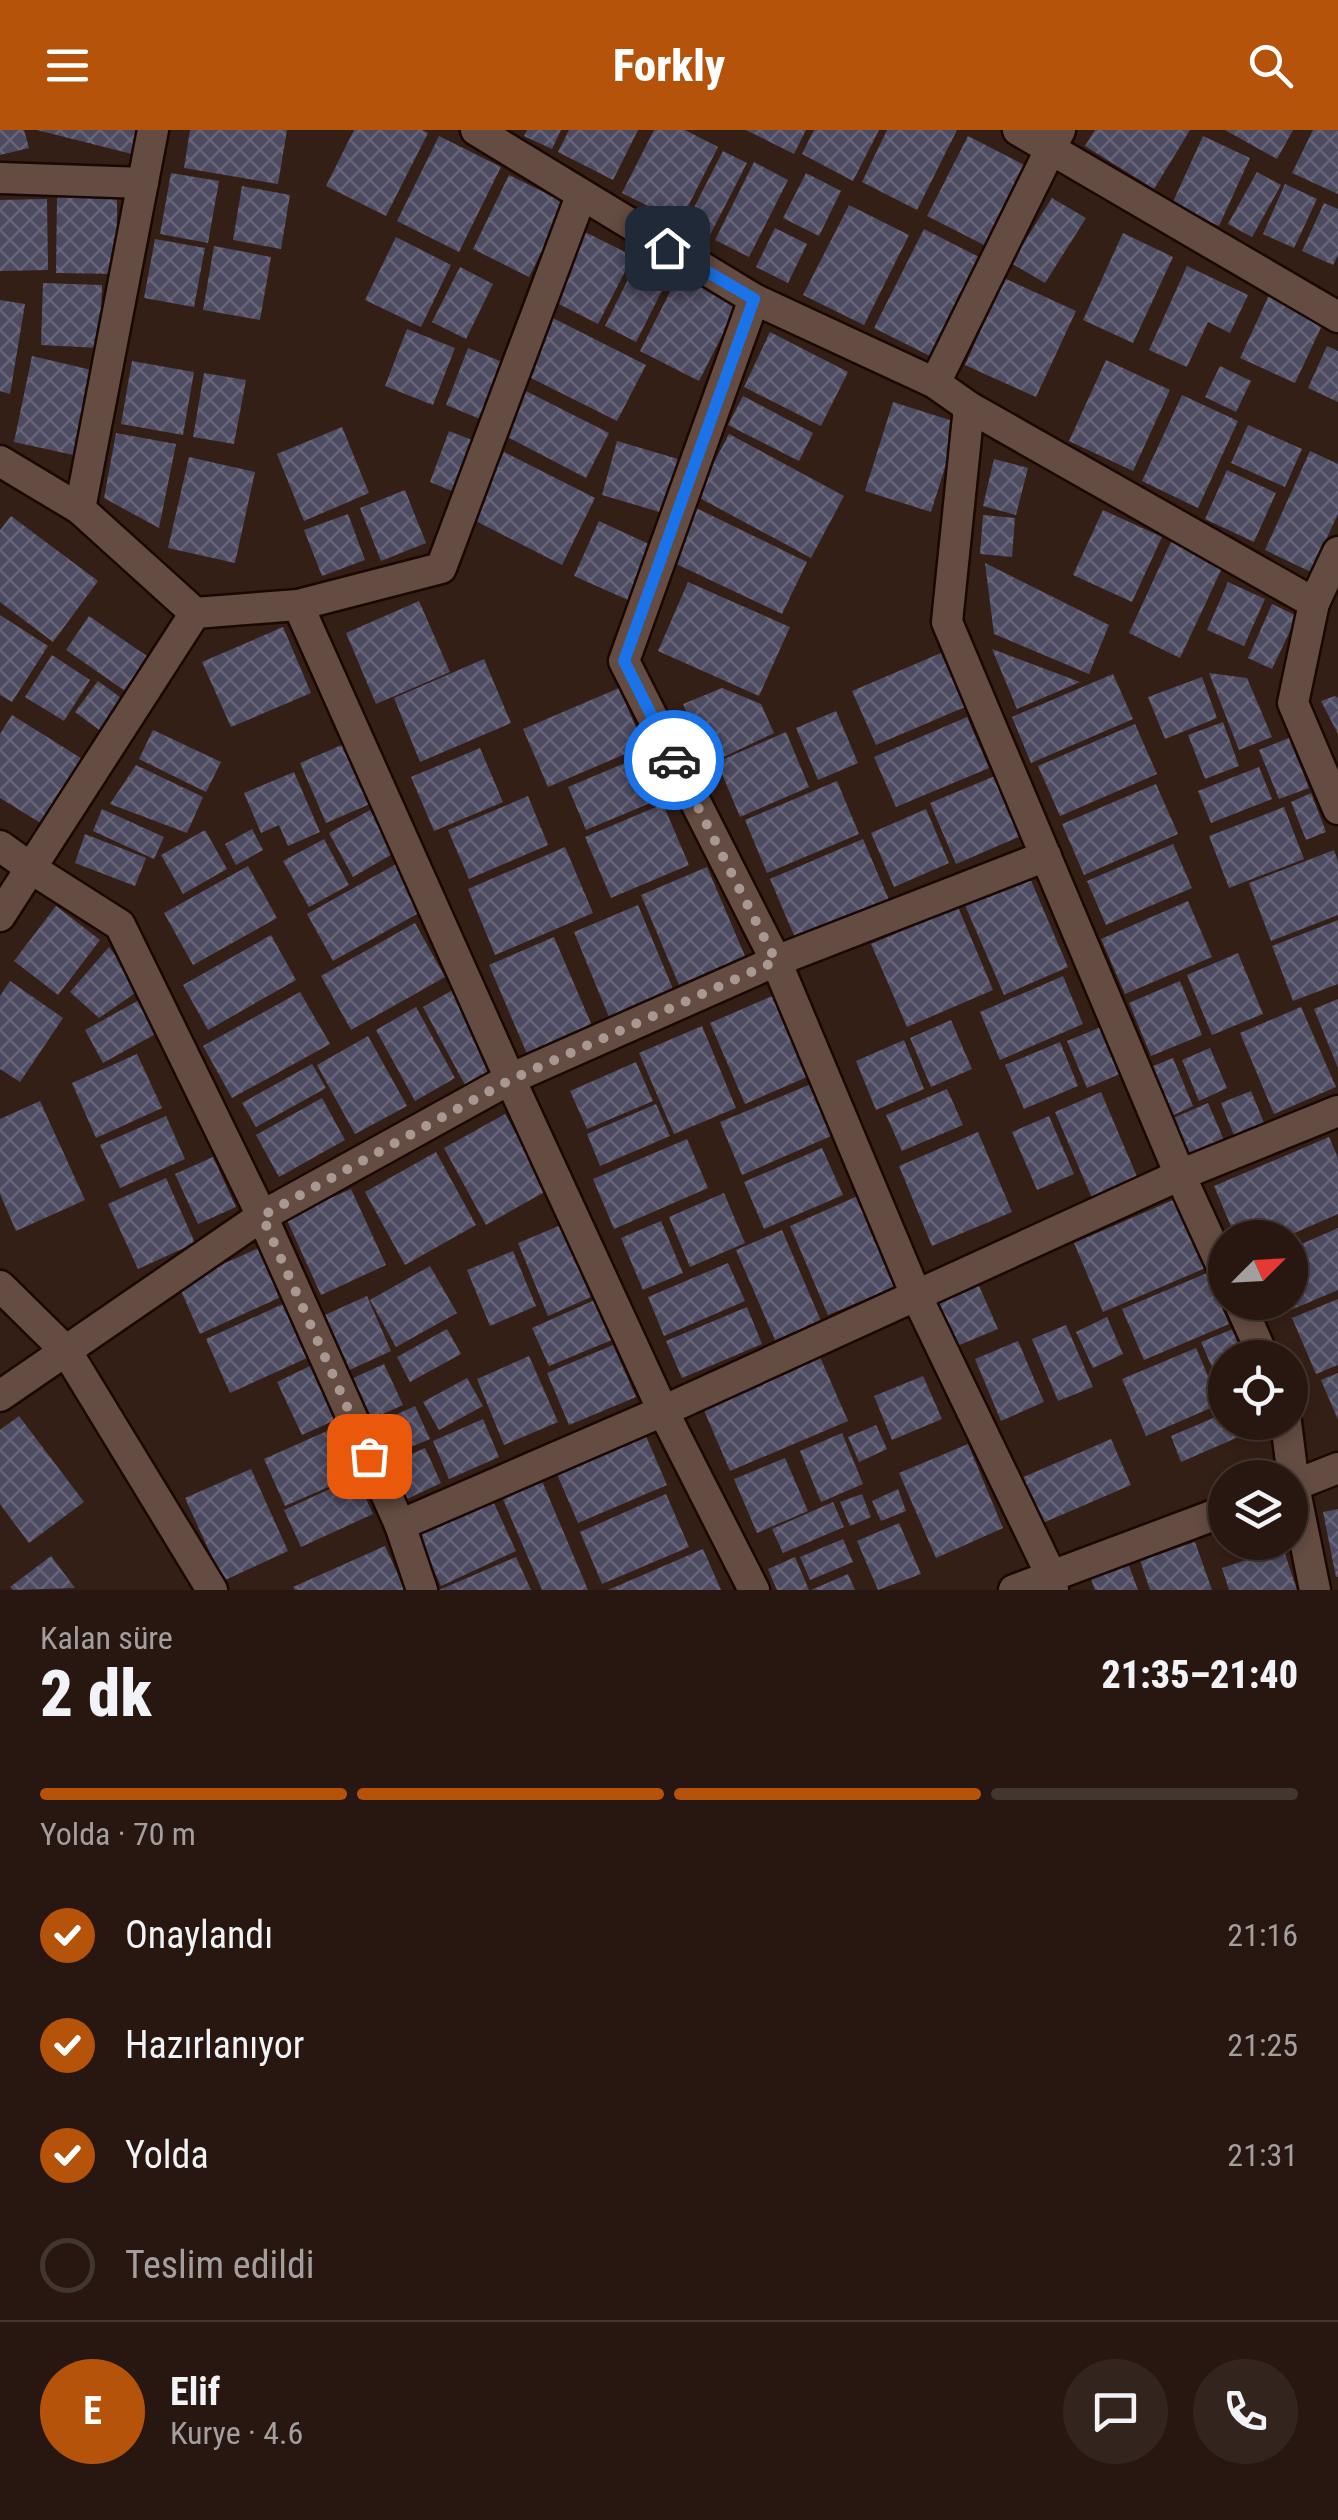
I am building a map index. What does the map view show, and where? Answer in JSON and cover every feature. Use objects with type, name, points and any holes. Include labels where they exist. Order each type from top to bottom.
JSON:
[{"type":"street","points":[[80,509],[154,130]]},
{"type":"street","points":[[476,130],[754,299],[934,383],[969,407],[1314,602]]},
{"type":"street","points":[[1018,130],[1055,139],[1338,317]]},
{"type":"street","points":[[934,383],[1055,139]]},
{"type":"street","points":[[0,178],[143,183]]},
{"type":"street","points":[[3,470],[80,509],[196,613],[298,605],[442,568],[581,196]]},
{"type":"street","points":[[754,299],[624,661],[776,961],[916,1294],[1052,1583]]},
{"type":"street","points":[[969,407],[947,622],[1208,1236]]},
{"type":"street","points":[[1338,552],[1314,602],[1294,703],[1338,809]]},
{"type":"street","points":[[298,605],[663,1411],[754,1590]]},
{"type":"street","points":[[0,916],[196,613]]},
{"type":"street","points":[[0,846],[120,926],[262,1216],[400,1525],[422,1590]]},
{"type":"street","points":[[0,1396],[262,1216],[510,1080],[776,961],[1046,856]]},
{"type":"street","points":[[400,1525],[663,1411],[1180,1176],[1338,1112]]},
{"type":"street","points":[[0,1286],[67,1352],[212,1590]]},
{"type":"street","points":[[1308,1480],[1338,1468]]},
{"type":"street","points":[[1014,1590],[1052,1583],[1208,1518]]},
{"type":"street","points":[[1308,1559],[1315,1590]]},
{"type":"building","points":[[0,130],[24,130],[29,148],[0,155]]},
{"type":"building","points":[[37,130],[146,130],[140,156]]},
{"type":"building","points":[[190,130],[287,130],[278,184],[184,168]]},
{"type":"building","points":[[354,130],[428,133],[386,216],[326,186]]},
{"type":"building","points":[[527,130],[561,130],[552,149],[524,136]]},
{"type":"building","points":[[569,130],[638,130],[613,180],[558,152]]},
{"type":"building","points":[[654,130],[685,130],[718,147],[680,222],[622,193]]},
{"type":"building","points":[[746,130],[806,130],[794,154]]},
{"type":"building","points":[[814,130],[879,130],[853,181],[802,154]]},
{"type":"building","points":[[887,130],[957,130],[917,210],[862,182]]},
{"type":"building","points":[[1095,130],[1190,130],[1154,189],[1085,146]]},
{"type":"building","points":[[1225,130],[1293,130],[1277,159]]},
{"type":"building","points":[[1313,130],[1338,130],[1338,194],[1292,173]]},
{"type":"building","points":[[439,136],[501,167],[459,252],[397,221]]},
{"type":"building","points":[[968,136],[1028,167],[988,247],[927,216]]},
{"type":"building","points":[[1203,136],[1250,158],[1219,226],[1172,204]]},
{"type":"building","points":[[723,151],[747,163],[709,237],[685,225]]},
{"type":"building","points":[[754,162],[788,180],[749,257],[715,240]]},
{"type":"building","points":[[1257,172],[1281,185],[1252,237],[1228,224]]},
{"type":"building","points":[[171,173],[219,181],[208,243],[160,234]]},
{"type":"building","points":[[806,173],[841,191],[819,236],[783,218]]},
{"type":"building","points":[[509,175],[566,203],[529,277],[473,249]]},
{"type":"building","points":[[1285,184],[1317,199],[1294,248],[1263,234]]},
{"type":"building","points":[[242,186],[290,195],[281,249],[233,240]]},
{"type":"building","points":[[57,196],[117,198],[117,274],[56,273]]},
{"type":"building","points":[[1052,198],[1086,218],[1045,283],[1011,263]]},
{"type":"building","points":[[47,199],[48,270],[0,271],[0,200]]},
{"type":"building","points":[[1324,203],[1338,209],[1338,255],[1333,265],[1302,251]]},
{"type":"building","points":[[849,205],[909,235],[864,325],[803,295]]},
{"type":"building","points":[[775,228],[807,244],[788,283],[756,267]]},
{"type":"building","points":[[924,229],[979,257],[930,356],[874,328]]},
{"type":"building","points":[[583,231],[633,256],[598,324],[549,299]]},
{"type":"building","points":[[1123,233],[1173,257],[1133,343],[1083,320]]},
{"type":"building","points":[[396,237],[451,265],[421,327],[365,300]]},
{"type":"building","points":[[155,239],[205,248],[194,307],[144,298]]},
{"type":"building","points":[[214,246],[271,257],[260,320],[203,310]]},
{"type":"building","points":[[639,257],[671,273],[636,342],[605,326]]},
{"type":"building","points":[[1187,266],[1248,295],[1230,333],[1208,322],[1187,367],[1149,350]]},
{"type":"building","points":[[460,267],[493,284],[466,339],[432,322]]},
{"type":"building","points":[[679,274],[738,304],[699,381],[640,351]]},
{"type":"building","points":[[1004,278],[1076,311],[1036,397],[965,365]]},
{"type":"building","points":[[43,283],[102,285],[100,348],[41,345]]},
{"type":"building","points":[[1270,293],[1325,319],[1295,383],[1240,358]]},
{"type":"building","points":[[0,300],[25,304],[10,394],[0,391]]},
{"type":"building","points":[[553,318],[646,365],[617,421],[525,375]]},
{"type":"building","points":[[407,329],[455,348],[433,405],[385,386]]},
{"type":"building","points":[[770,332],[848,372],[821,426],[744,387]]},
{"type":"building","points":[[1327,346],[1338,351],[1338,402],[1308,388]]},
{"type":"building","points":[[468,348],[507,364],[485,421],[446,405]]},
{"type":"building","points":[[32,356],[96,371],[78,456],[14,442]]},
{"type":"building","points":[[1106,360],[1170,390],[1133,471],[1069,441]]},
{"type":"building","points":[[132,361],[194,372],[183,435],[121,424]]},
{"type":"building","points":[[1220,366],[1251,381],[1236,412],[1205,397]]},
{"type":"building","points":[[204,373],[246,380],[234,444],[193,437]]},
{"type":"building","points":[[524,390],[609,433],[586,478],[502,434]]},
{"type":"building","points":[[1182,395],[1238,421],[1198,508],[1142,481]]},
{"type":"building","points":[[743,396],[813,433],[799,461],[728,425]]},
{"type":"building","points":[[893,402],[959,423],[931,512],[865,491]]},
{"type":"building","points":[[1248,425],[1302,449],[1285,487],[1231,463]]},
{"type":"building","points":[[342,427],[369,493],[304,521],[277,454]]},
{"type":"building","points":[[449,431],[477,442],[457,493],[430,482]]},
{"type":"building","points":[[116,433],[176,444],[159,528],[104,498]]},
{"type":"building","points":[[729,434],[844,496],[811,558],[696,496]]},
{"type":"building","points":[[617,441],[678,459],[663,513],[602,495]]},
{"type":"building","points":[[1310,451],[1338,464],[1338,514],[1311,572],[1265,550]]},
{"type":"building","points":[[504,452],[595,498],[562,565],[470,518]]},
{"type":"building","points":[[189,457],[255,472],[235,563],[168,548]]},
{"type":"building","points":[[994,459],[1028,468],[1016,515],[983,506]]},
{"type":"building","points":[[1227,470],[1276,493],[1254,542],[1205,519]]},
{"type":"building","points":[[405,490],[426,543],[381,561],[360,508]]},
{"type":"building","points":[[696,508],[807,562],[782,614],[670,561]]},
{"type":"building","points":[[1103,510],[1162,537],[1132,602],[1073,575]]},
{"type":"building","points":[[348,514],[365,560],[322,576],[304,530]]},
{"type":"building","points":[[983,515],[1015,518],[1012,557],[980,554]]},
{"type":"building","points":[[11,516],[98,581],[53,642],[0,602],[0,530]]},
{"type":"building","points":[[599,521],[653,546],[628,600],[574,576]]},
{"type":"building","points":[[1171,542],[1223,566],[1180,658],[1129,633]]},
{"type":"building","points":[[985,563],[1109,625],[1089,674],[994,634]]},
{"type":"building","points":[[688,582],[790,627],[759,696],[658,651]]},
{"type":"building","points":[[1228,582],[1265,599],[1244,646],[1207,630]]},
{"type":"building","points":[[419,601],[450,672],[376,704],[346,633]]},
{"type":"building","points":[[1272,604],[1297,616],[1272,669],[1248,658]]},
{"type":"building","points":[[0,615],[48,646],[12,702],[0,695]]},
{"type":"building","points":[[89,616],[154,661],[131,695],[66,650]]},
{"type":"building","points":[[283,627],[311,693],[231,727],[202,662]]},
{"type":"building","points":[[992,649],[1080,682],[1017,709]]},
{"type":"building","points":[[941,653],[965,707],[876,745],[852,691]]},
{"type":"building","points":[[52,655],[90,680],[64,721],[25,697]]},
{"type":"building","points":[[484,659],[511,723],[420,762],[394,698]]},
{"type":"building","points":[[1209,673],[1247,678],[1272,737],[1239,750]]},
{"type":"building","points":[[1113,674],[1133,719],[1031,763],[1012,717]]},
{"type":"building","points":[[1202,677],[1217,718],[1165,739],[1148,697]]},
{"type":"building","points":[[98,681],[125,701],[102,732],[75,712]]},
{"type":"building","points":[[619,688],[644,746],[548,787],[523,729]]},
{"type":"building","points":[[722,688],[761,704],[774,733],[709,764],[683,704]]},
{"type":"building","points":[[1338,698],[1338,734],[1321,701]]},
{"type":"building","points":[[836,711],[858,763],[818,780],[796,728]]},
{"type":"building","points":[[12,715],[84,760],[44,825],[0,798],[0,734]]},
{"type":"building","points":[[967,717],[989,768],[896,807],[874,757]]},
{"type":"building","points":[[1223,722],[1239,766],[1205,779],[1188,735]]},
{"type":"building","points":[[1135,724],[1157,774],[1060,816],[1038,766]]},
{"type":"building","points":[[153,730],[221,762],[206,792],[139,759]]},
{"type":"building","points":[[786,732],[809,787],[740,817],[717,762]]},
{"type":"building","points":[[1289,738],[1309,788],[1279,799],[1259,750]]},
{"type":"building","points":[[344,744],[370,804],[326,823],[300,763]]},
{"type":"building","points":[[480,748],[503,802],[434,831],[411,777]]},
{"type":"building","points":[[637,758],[655,801],[586,830],[568,787]]},
{"type":"building","points":[[136,765],[203,797],[187,833],[110,804]]},
{"type":"building","points":[[1259,767],[1272,799],[1211,823],[1198,791]]},
{"type":"building","points":[[294,772],[320,832],[288,846],[279,825],[261,833],[244,793]]},
{"type":"building","points":[[995,776],[1021,836],[956,864],[930,803]]},
{"type":"building","points":[[837,781],[859,834],[767,873],[745,820]]},
{"type":"building","points":[[1156,784],[1178,834],[1084,875],[1062,824]]},
{"type":"building","points":[[1311,793],[1326,832],[1306,840],[1291,802]]},
{"type":"building","points":[[528,796],[548,845],[469,879],[448,830]]},
{"type":"building","points":[[663,804],[689,865],[611,898],[585,837]]},
{"type":"building","points":[[1284,807],[1304,859],[1229,888],[1209,836]]},
{"type":"building","points":[[102,809],[164,837],[154,859],[93,831]]},
{"type":"building","points":[[926,809],[949,863],[894,887],[871,833]]},
{"type":"building","points":[[370,810],[394,853],[353,877],[329,833]]},
{"type":"building","points":[[252,829],[263,850],[236,865],[225,844]]},
{"type":"building","points":[[205,830],[227,869],[183,894],[161,855]]},
{"type":"building","points":[[85,834],[146,858],[135,886],[75,863]]},
{"type":"building","points":[[324,839],[349,885],[309,907],[283,861]]},
{"type":"building","points":[[863,839],[889,900],[796,940],[770,879]]},
{"type":"building","points":[[1173,844],[1192,888],[1106,925],[1087,881]]},
{"type":"building","points":[[565,847],[593,913],[495,955],[468,889]]},
{"type":"building","points":[[1334,850],[1338,861],[1338,915],[1271,941],[1249,883]]},
{"type":"building","points":[[398,863],[424,910],[333,961],[307,914]]},
{"type":"building","points":[[248,866],[277,918],[193,965],[164,913]]},
{"type":"building","points":[[707,867],[745,956],[679,985],[641,895]]},
{"type":"building","points":[[1029,876],[1068,967],[1004,995],[964,903]]},
{"type":"building","points":[[1188,901],[1212,957],[1125,994],[1101,939]]},
{"type":"building","points":[[638,905],[673,989],[609,1017],[574,932]]},
{"type":"building","points":[[56,906],[100,940],[58,995],[14,961]]},
{"type":"building","points":[[958,907],[993,990],[907,1027],[871,944]]},
{"type":"building","points":[[1338,920],[1338,984],[1293,1001],[1272,946]]},
{"type":"building","points":[[415,923],[445,977],[351,1030],[321,976]]},
{"type":"building","points":[[271,935],[296,980],[208,1030],[183,985]]},
{"type":"building","points":[[554,937],[593,1028],[528,1056],[489,965]]},
{"type":"building","points":[[109,947],[141,989],[99,1018],[70,992]]},
{"type":"building","points":[[1238,953],[1263,1014],[1212,1035],[1187,975]]},
{"type":"building","points":[[1063,976],[1083,1024],[1000,1060],[980,1012]]},
{"type":"building","points":[[10,981],[63,1018],[20,1082],[0,1069],[0,996]]},
{"type":"building","points":[[1180,981],[1202,1035],[1151,1056],[1129,1003]]},
{"type":"building","points":[[456,988],[500,1066],[465,1085],[423,1007]]},
{"type":"building","points":[[300,992],[330,1044],[232,1098],[203,1046]]},
{"type":"building","points":[[779,993],[814,1074],[745,1104],[710,1023]]},
{"type":"building","points":[[141,999],[159,1032],[103,1063],[85,1030]]},
{"type":"building","points":[[1338,999],[1338,1068],[1314,1009]]},
{"type":"building","points":[[416,1007],[455,1078],[415,1101],[376,1030]]},
{"type":"building","points":[[1301,1007],[1336,1087],[1274,1114],[1240,1033]]},
{"type":"building","points":[[951,1020],[972,1069],[931,1087],[910,1038]]},
{"type":"building","points":[[702,1026],[736,1108],[674,1134],[639,1053]]},
{"type":"building","points":[[1101,1027],[1122,1073],[1087,1088],[1067,1041]]},
{"type":"building","points":[[368,1036],[407,1106],[355,1134],[317,1065]]},
{"type":"building","points":[[904,1040],[924,1089],[876,1110],[856,1061]]},
{"type":"building","points":[[1060,1042],[1078,1086],[1024,1109],[1005,1065]]},
{"type":"building","points":[[1210,1048],[1227,1088],[1199,1101],[1182,1060]]},
{"type":"building","points":[[137,1054],[162,1108],[96,1138],[72,1083]]},
{"type":"building","points":[[1173,1058],[1193,1106],[1167,1118],[1146,1069]]},
{"type":"building","points":[[636,1062],[653,1101],[587,1129],[570,1091]]},
{"type":"building","points":[[312,1064],[326,1088],[256,1127],[242,1103]]},
{"type":"building","points":[[816,1082],[838,1133],[742,1175],[720,1122]]},
{"type":"building","points":[[947,1089],[963,1125],[902,1151],[886,1115]]},
{"type":"building","points":[[1251,1091],[1265,1125],[1235,1138],[1221,1103]]},
{"type":"building","points":[[1101,1092],[1138,1179],[1092,1198],[1055,1112]]},
{"type":"building","points":[[322,1098],[345,1140],[279,1177],[256,1135]]},
{"type":"building","points":[[40,1101],[85,1200],[16,1231],[0,1194],[0,1119]]},
{"type":"building","points":[[1208,1103],[1224,1140],[1187,1156],[1171,1119]]},
{"type":"building","points":[[656,1104],[670,1136],[600,1166],[587,1134]]},
{"type":"building","points":[[505,1114],[548,1190],[486,1225],[444,1148]]},
{"type":"building","points":[[166,1116],[185,1159],[120,1188],[100,1145]]},
{"type":"building","points":[[1049,1116],[1074,1174],[1037,1190],[1012,1132]]},
{"type":"building","points":[[978,1132],[1012,1212],[932,1246],[899,1166]]},
{"type":"building","points":[[1329,1137],[1338,1158],[1338,1214],[1308,1227],[1308,1220],[1228,1220],[1214,1186]]},
{"type":"building","points":[[687,1139],[708,1188],[614,1229],[593,1179]]},
{"type":"building","points":[[822,1148],[843,1195],[764,1229],[744,1182]]},
{"type":"building","points":[[436,1152],[476,1225],[405,1265],[365,1192]]},
{"type":"building","points":[[213,1157],[236,1207],[198,1224],[175,1174]]},
{"type":"building","points":[[166,1178],[195,1243],[138,1269],[108,1204]]},
{"type":"building","points":[[351,1189],[386,1265],[321,1295],[286,1218]]},
{"type":"building","points":[[724,1193],[745,1243],[690,1267],[669,1217]]},
{"type":"building","points":[[860,1195],[899,1285],[828,1315],[790,1226]]},
{"type":"building","points":[[1180,1197],[1208,1267],[1103,1312],[1074,1243]]},
{"type":"building","points":[[661,1221],[683,1273],[643,1290],[621,1238]]},
{"type":"building","points":[[561,1225],[591,1297],[548,1316],[518,1243]]},
{"type":"building","points":[[1338,1228],[1338,1290],[1308,1303],[1308,1241]]},
{"type":"building","points":[[782,1230],[821,1321],[775,1340],[736,1250]]},
{"type":"building","points":[[261,1247],[283,1296],[200,1334],[178,1284]]},
{"type":"building","points":[[513,1251],[536,1306],[490,1326],[467,1270]]},
{"type":"building","points":[[728,1263],[745,1301],[664,1336],[648,1297]]},
{"type":"building","points":[[430,1266],[457,1313],[396,1347],[370,1300]]},
{"type":"building","points":[[1207,1273],[1208,1320],[1227,1320],[1229,1324],[1144,1360],[1122,1309]]},
{"type":"building","points":[[979,1286],[998,1329],[957,1346],[939,1303]]},
{"type":"building","points":[[367,1296],[391,1351],[343,1373],[318,1318]]},
{"type":"building","points":[[597,1299],[614,1339],[549,1366],[532,1328]]},
{"type":"building","points":[[1338,1299],[1338,1365],[1316,1374],[1308,1355],[1308,1340],[1301,1340],[1293,1320],[1308,1320],[1308,1311]]},
{"type":"building","points":[[283,1304],[307,1358],[230,1393],[206,1339]]},
{"type":"building","points":[[747,1307],[762,1344],[682,1378],[666,1341]]},
{"type":"building","points":[[1107,1317],[1123,1354],[1093,1368],[1076,1332]]},
{"type":"building","points":[[1066,1325],[1093,1387],[1058,1401],[1032,1339]]},
{"type":"building","points":[[1238,1327],[1243,1340],[1208,1340],[1208,1358],[1201,1342]]},
{"type":"building","points":[[447,1329],[461,1354],[410,1382],[397,1357]]},
{"type":"building","points":[[1018,1341],[1044,1402],[1001,1421],[975,1359]]},
{"type":"building","points":[[613,1345],[636,1397],[569,1425],[547,1373]]},
{"type":"building","points":[[1196,1348],[1208,1376],[1208,1409],[1146,1436],[1122,1379]]},
{"type":"building","points":[[529,1356],[558,1422],[504,1445],[477,1379]]},
{"type":"building","points":[[820,1357],[848,1421],[730,1471],[703,1408]]},
{"type":"building","points":[[384,1364],[403,1405],[367,1421],[349,1380]]},
{"type":"building","points":[[310,1366],[335,1420],[302,1435],[277,1382]]},
{"type":"building","points":[[1338,1373],[1338,1420],[1321,1380]]},
{"type":"building","points":[[923,1376],[942,1419],[892,1440],[874,1396]]},
{"type":"building","points":[[467,1378],[483,1406],[439,1430],[423,1402]]},
{"type":"building","points":[[415,1406],[430,1439],[392,1455],[378,1423]]},
{"type":"building","points":[[19,1416],[84,1502],[29,1543],[0,1504],[0,1430]]},
{"type":"building","points":[[483,1419],[499,1457],[449,1479],[433,1441]]},
{"type":"building","points":[[1208,1420],[1208,1440],[1232,1440],[1181,1462],[1171,1436]]},
{"type":"building","points":[[876,1425],[887,1449],[859,1462],[848,1437]]},
{"type":"building","points":[[642,1427],[667,1485],[578,1523],[553,1465]]},
{"type":"building","points":[[327,1431],[349,1478],[285,1506],[264,1459]]},
{"type":"building","points":[[842,1433],[863,1484],[821,1502],[800,1451]]},
{"type":"building","points":[[1111,1439],[1131,1485],[1038,1525],[1019,1479]]},
{"type":"building","points":[[968,1444],[1003,1528],[936,1558],[899,1473]]},
{"type":"building","points":[[425,1448],[441,1483],[407,1499],[391,1463]]},
{"type":"building","points":[[785,1458],[808,1511],[757,1533],[734,1479]]},
{"type":"building","points":[[251,1469],[288,1551],[223,1581],[185,1498]]},
{"type":"building","points":[[356,1477],[373,1514],[301,1547],[284,1510]]},
{"type":"building","points":[[542,1481],[588,1590],[542,1590],[502,1497]]},
{"type":"building","points":[[898,1489],[906,1511],[881,1521],[872,1501]]},
{"type":"building","points":[[666,1494],[689,1547],[602,1584],[580,1532]]},
{"type":"building","points":[[862,1494],[871,1517],[850,1526],[840,1502]]},
{"type":"building","points":[[492,1499],[516,1551],[441,1586],[417,1533]]},
{"type":"building","points":[[833,1502],[844,1527],[783,1553],[772,1529]]},
{"type":"building","points":[[1338,1509],[1338,1577],[1336,1577],[1323,1512]]},
{"type":"building","points":[[899,1523],[921,1574],[878,1590],[857,1541]]},
{"type":"building","points":[[843,1539],[853,1562],[810,1580],[800,1557]]},
{"type":"building","points":[[1195,1542],[1212,1590],[1150,1590],[1140,1560]]},
{"type":"building","points":[[385,1546],[405,1590],[293,1587]]},
{"type":"building","points":[[703,1549],[721,1590],[608,1590]]},
{"type":"building","points":[[51,1556],[75,1588],[10,1587]]},
{"type":"building","points":[[516,1557],[531,1590],[439,1590]]},
{"type":"building","points":[[795,1557],[809,1590],[777,1590],[768,1569]]},
{"type":"building","points":[[1246,1560],[1287,1560],[1297,1590],[1229,1590],[1222,1568]]},
{"type":"building","points":[[1128,1563],[1138,1590],[1095,1590],[1090,1576]]},
{"type":"building","points":[[848,1574],[855,1590],[811,1590]]},
{"type":"way so far","points":[[369,1456],[262,1216],[510,1080],[776,961],[674,760]]},
{"type":"route","points":[[667,248],[754,299],[624,661],[674,760]]}]
